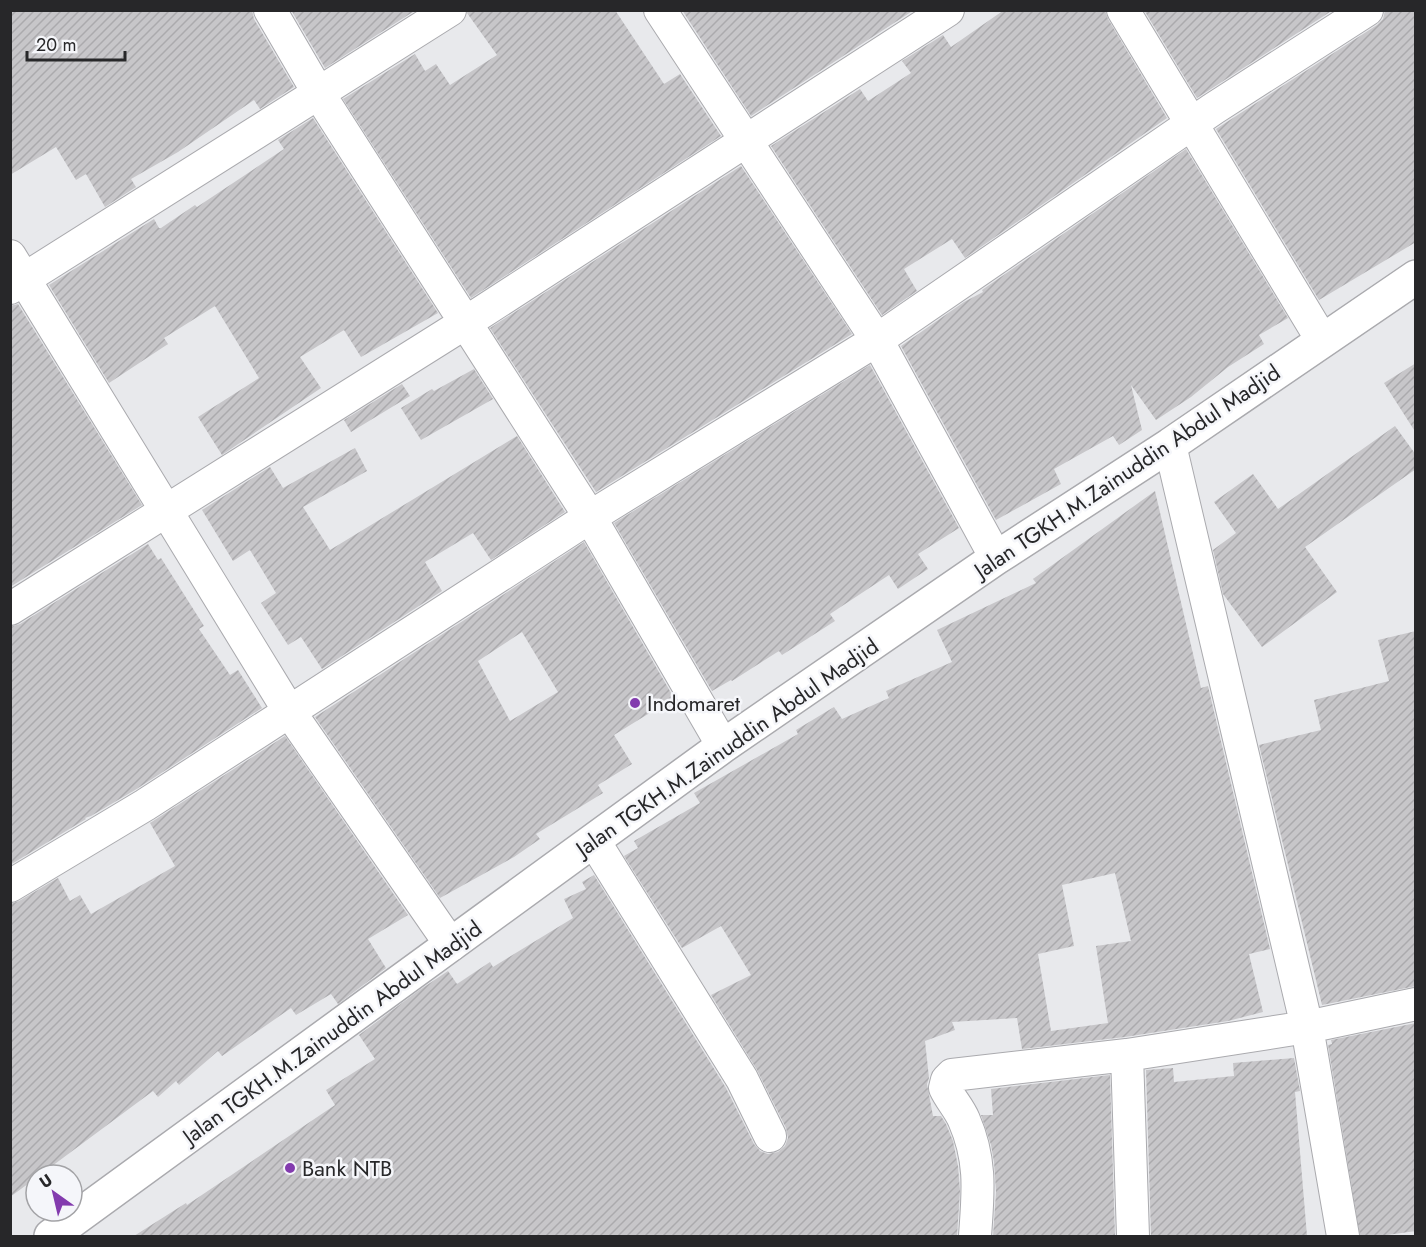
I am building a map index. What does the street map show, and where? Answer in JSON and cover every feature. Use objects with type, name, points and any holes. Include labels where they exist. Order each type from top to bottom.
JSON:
[{"type":"main road","name":"Jalan TGKH.M.Zainuddin Abdul Madjid","points":[[51,1236],[723,746],[996,558],[1170,445],[1416,277]]},
{"type":"street","points":[[270,10],[318,94],[590,517],[723,746]]},
{"type":"street","points":[[450,10],[318,94],[15,274],[167,510],[290,711],[451,945]]},
{"type":"street","points":[[660,10],[877,339],[996,558]]},
{"type":"street","points":[[10,609],[465,323],[948,10]]},
{"type":"street","points":[[1123,10],[1322,340]]},
{"type":"street","points":[[10,886],[145,805],[590,517],[877,339],[1191,124],[1367,10]]},
{"type":"street","points":[[1170,445],[1307,1027],[1343,1236]]},
{"type":"street","points":[[594,841],[742,1079],[770,1136]]},
{"type":"street","points":[[975,1236],[979,1184],[974,1150],[963,1118],[945,1088],[949,1077],[964,1072],[1127,1055],[1307,1027],[1416,1004]]},
{"type":"street","points":[[1127,1055],[1133,1236]]},
{"type":"building","points":[[10,10],[252,10],[254,19],[294,87],[260,109],[254,100],[178,152],[131,179],[136,187],[105,207],[86,174],[76,180],[56,147],[10,175]]},
{"type":"building","points":[[291,10],[416,10],[325,68]]},
{"type":"building","points":[[468,10],[615,10],[664,84],[680,74],[721,136],[471,298],[343,99],[415,54],[425,71],[436,64],[450,85],[497,55],[467,13]]},
{"type":"building","points":[[682,10],[914,10],[751,116]]},
{"type":"building","points":[[1004,10],[1105,10],[1108,19],[1167,118],[965,258],[952,239],[904,269],[917,291],[882,315],[771,146],[860,89],[868,101],[911,73],[902,61],[943,35],[951,47]]},
{"type":"building","points":[[1144,10],[1333,10],[1197,98]]},
{"type":"building","points":[[1385,10],[1416,10],[1416,242],[1319,300],[1216,129],[1377,25],[1383,19]]},
{"type":"building","points":[[313,118],[438,313],[361,357],[344,330],[300,357],[321,388],[222,455],[198,417],[259,378],[215,306],[164,338],[168,344],[109,383],[49,285],[154,219],[161,228],[195,205],[197,207],[284,149],[278,140]]},
{"type":"building","points":[[1186,149],[1288,318],[1259,335],[1264,344],[1228,367],[1191,397],[1156,420],[1131,385],[1142,430],[1119,445],[1113,436],[1054,469],[1061,484],[996,520],[901,346],[964,302],[983,292],[982,290]]},
{"type":"building","points":[[741,166],[852,334],[596,492],[490,328]]},
{"type":"building","points":[[18,304],[142,505],[10,587],[10,306]]},
{"type":"building","points":[[1416,363],[1416,433],[1384,383]]},
{"type":"building","points":[[870,365],[959,528],[918,554],[928,569],[898,589],[889,575],[830,614],[835,621],[782,655],[779,651],[712,691],[614,523]]},
{"type":"building","points":[[474,369],[493,399],[421,440],[401,408],[432,389],[434,391]]},
{"type":"building","points":[[402,384],[410,396],[351,432],[344,420]]},
{"type":"building","points":[[1395,426],[1416,455],[1416,469],[1305,547],[1337,592],[1262,647],[1223,594],[1213,550],[1236,533],[1214,502],[1253,474],[1278,509]]},
{"type":"building","points":[[517,436],[565,512],[491,560],[473,533],[425,562],[442,591],[322,669],[301,637],[288,645],[261,603],[276,593],[250,550],[233,561],[202,510],[270,467],[283,488],[355,448],[367,471],[303,507],[330,550]]},
{"type":"building","points":[[1155,491],[1201,688],[1208,686],[1270,949],[1249,954],[1263,1012],[1228,1021],[1125,1037],[1022,1049],[1017,1018],[952,1022],[955,1030],[925,1041],[929,1078],[927,1084],[933,1116],[941,1116],[946,1124],[953,1141],[958,1166],[960,1191],[957,1236],[134,1236],[186,1203],[187,1205],[335,1105],[326,1090],[375,1059],[359,1035],[448,971],[457,984],[490,962],[493,967],[573,918],[564,899],[586,889],[582,882],[594,875],[726,1088],[754,1144],[760,1151],[768,1154],[778,1152],[785,1146],[788,1138],[786,1128],[757,1070],[711,995],[751,975],[721,926],[682,948],[624,856],[638,848],[634,841],[700,803],[694,793],[798,734],[796,730],[834,707],[842,719],[889,698],[886,691],[952,662],[937,630],[1036,583],[1033,579]],"holes":[[[1115,873],[1131,941],[1096,946],[1108,1023],[1051,1031],[1038,954],[1074,946],[1062,885]]]},
{"type":"building","points":[[584,542],[674,698],[614,735],[632,764],[598,785],[603,793],[536,834],[540,839],[514,857],[440,898],[315,717]],"holes":[[[522,632],[558,692],[510,721],[478,661]]]},
{"type":"building","points":[[148,544],[158,560],[161,558],[204,626],[199,629],[230,675],[238,670],[262,708],[135,790],[10,865],[10,627],[20,624]]},
{"type":"building","points":[[1416,631],[1416,986],[1322,1005],[1259,745],[1321,730],[1314,700],[1389,681],[1378,640]]},
{"type":"building","points":[[285,736],[408,915],[368,939],[386,968],[338,1004],[331,994],[296,1015],[291,1008],[222,1056],[218,1051],[179,1085],[176,1081],[158,1097],[153,1091],[56,1163],[24,1163],[24,1187],[10,1197],[10,904],[58,878],[70,901],[80,895],[91,914],[175,866],[150,823]]},
{"type":"building","points":[[1416,1023],[1416,1231],[1360,1236],[1328,1045],[1332,1044],[1331,1040]]},
{"type":"building","points":[[1294,1058],[1300,1091],[1295,1092],[1307,1236],[1151,1236],[1146,1070],[1173,1068],[1174,1082],[1234,1076],[1233,1063]]},
{"type":"building","points":[[1110,1075],[1115,1236],[993,1236],[996,1192],[994,1162],[981,1115],[993,1115],[991,1089]]},
{"type":"place","name":"Indomaret","points":[[635,703]]},
{"type":"place","name":"Bank NTB","points":[[290,1168]]}]
